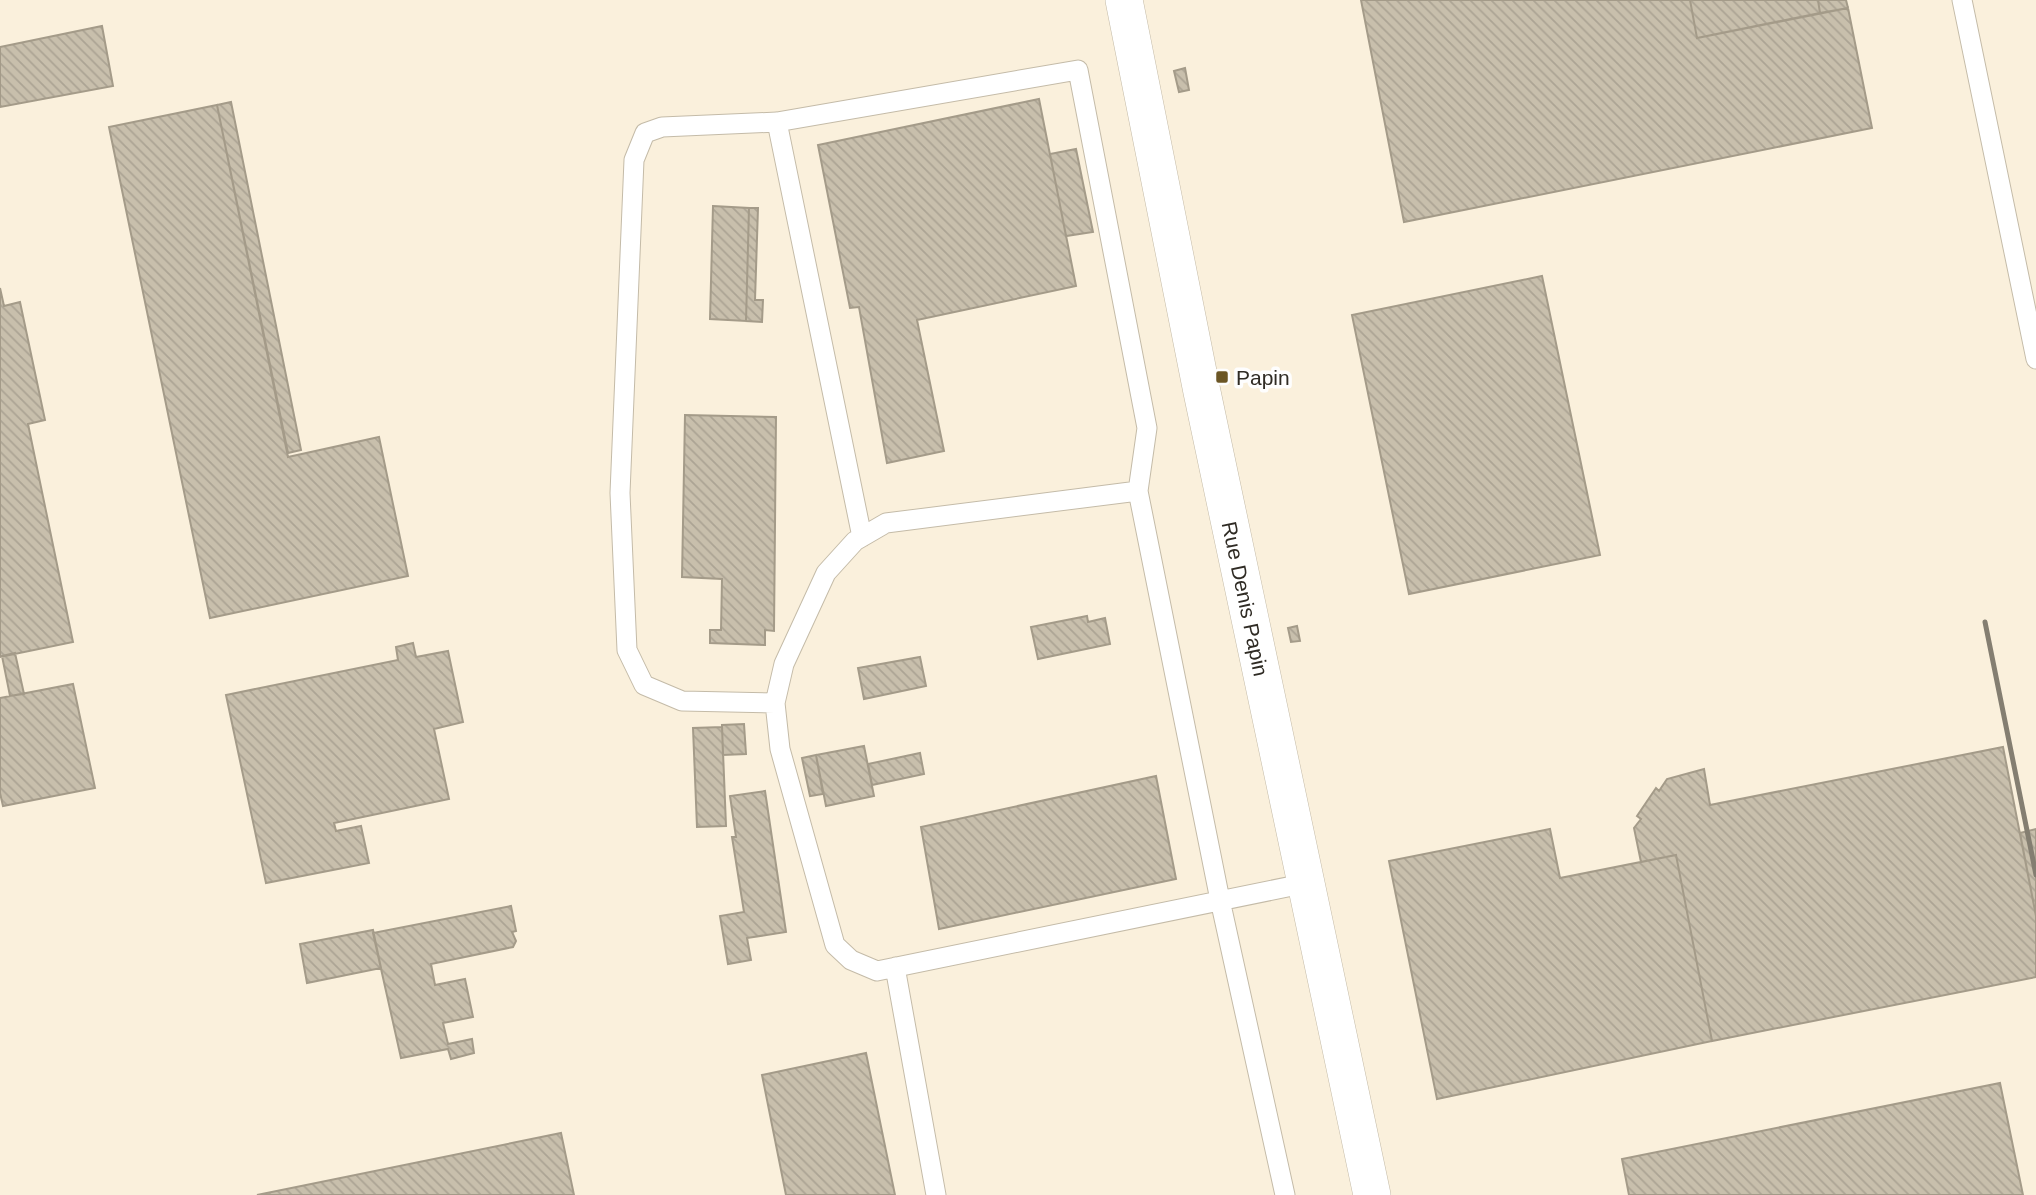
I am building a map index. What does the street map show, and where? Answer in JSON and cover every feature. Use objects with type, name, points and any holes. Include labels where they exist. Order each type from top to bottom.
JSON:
[{"type":"street","name":"Rue Denis Papin","points":[[1124,0],[1372,1195]]},
{"type":"lane","points":[[1962,0],[2036,359]]},
{"type":"lane","points":[[775,703],[682,701],[644,685],[627,650],[620,493],[634,160],[645,133],[662,127],[777,122],[1078,70],[1147,428],[1138,491],[1220,900],[1285,1195]]},
{"type":"lane","points":[[777,122],[862,537]]},
{"type":"lane","points":[[1138,491],[886,523],[862,537],[826,573],[784,664],[775,703],[780,749],[835,945],[850,960],[877,971],[1307,883]]},
{"type":"lane","points":[[895,967],[936,1195]]},
{"type":"building","points":[[1361,0],[1690,0],[1697,38],[1848,8],[1872,128],[1404,222]]},
{"type":"building","points":[[1690,0],[1818,0],[1820,13],[1697,38]]},
{"type":"building","points":[[1818,0],[1846,0],[1848,8],[1820,13]]},
{"type":"building","points":[[102,26],[113,86],[0,107],[0,47]]},
{"type":"building","points":[[1185,68],[1189,90],[1179,92],[1174,71]]},
{"type":"building","points":[[1039,99],[1076,286],[917,320],[944,451],[887,463],[859,307],[850,308],[818,145]]},
{"type":"building","points":[[231,102],[301,450],[288,453],[217,105]]},
{"type":"building","points":[[217,105],[288,457],[379,437],[408,576],[210,618],[109,127]]},
{"type":"building","points":[[1076,149],[1093,232],[1066,236],[1050,154]]},
{"type":"building","points":[[713,206],[749,208],[746,321],[710,319]]},
{"type":"building","points":[[749,208],[758,208],[755,300],[763,300],[762,322],[746,321]]},
{"type":"building","points":[[1542,276],[1600,555],[1409,594],[1352,315]]},
{"type":"building","points":[[0,288],[4,306],[20,302],[45,420],[28,424],[73,642],[0,657]]},
{"type":"building","points":[[685,415],[776,417],[774,631],[765,630],[765,645],[710,643],[710,630],[721,630],[722,579],[682,577]]},
{"type":"building","points":[[1087,616],[1088,622],[1105,618],[1110,644],[1038,659],[1031,627]]},
{"type":"building","points":[[1297,626],[1300,641],[1291,642],[1288,628]]},
{"type":"building","points":[[413,643],[416,657],[448,651],[463,722],[434,729],[449,799],[334,823],[336,831],[361,826],[369,863],[266,883],[226,695],[398,660],[396,647]]},
{"type":"building","points":[[15,653],[24,694],[10,696],[2,656]]},
{"type":"building","points":[[920,657],[926,686],[864,699],[858,668]]},
{"type":"building","points":[[73,684],[95,788],[3,806],[0,793],[0,698]]},
{"type":"building","points":[[744,724],[746,754],[723,755],[722,725]]},
{"type":"building","points":[[722,727],[726,826],[697,827],[693,728]]},
{"type":"building","points":[[864,746],[874,796],[826,806],[816,755]]},
{"type":"building","points":[[2003,747],[2036,916],[2036,977],[1712,1041],[1676,855],[1641,862],[1634,828],[1641,819],[1637,816],[1656,788],[1659,791],[1667,779],[1704,769],[1710,805]]},
{"type":"building","points":[[920,753],[924,774],[872,785],[868,764]]},
{"type":"building","points":[[816,755],[823,794],[810,796],[802,758]]},
{"type":"building","points":[[1156,776],[1176,879],[939,929],[921,827]]},
{"type":"building","points":[[765,791],[786,932],[747,938],[751,960],[728,964],[720,916],[744,912],[732,837],[736,837],[730,796]]},
{"type":"building","points":[[1550,829],[1560,878],[1676,855],[1712,1041],[1437,1099],[1389,861]]},
{"type":"building","points":[[2036,829],[2036,916],[2020,833]]},
{"type":"building","points":[[511,906],[516,931],[512,932],[516,941],[513,947],[431,964],[435,985],[465,979],[473,1017],[443,1023],[448,1044],[472,1039],[474,1053],[451,1059],[448,1049],[401,1058],[373,933]]},
{"type":"building","points":[[373,930],[381,968],[307,983],[300,944]]},
{"type":"building","points":[[866,1053],[895,1195],[786,1195],[762,1075]]},
{"type":"building","points":[[2000,1083],[2023,1195],[1629,1195],[1622,1159]]},
{"type":"building","points":[[561,1133],[574,1195],[257,1195]]},
{"type":"railway","points":[[1985,622],[2036,875]]},
{"type":"place","name":"Papin","points":[[1222,377]]}]
